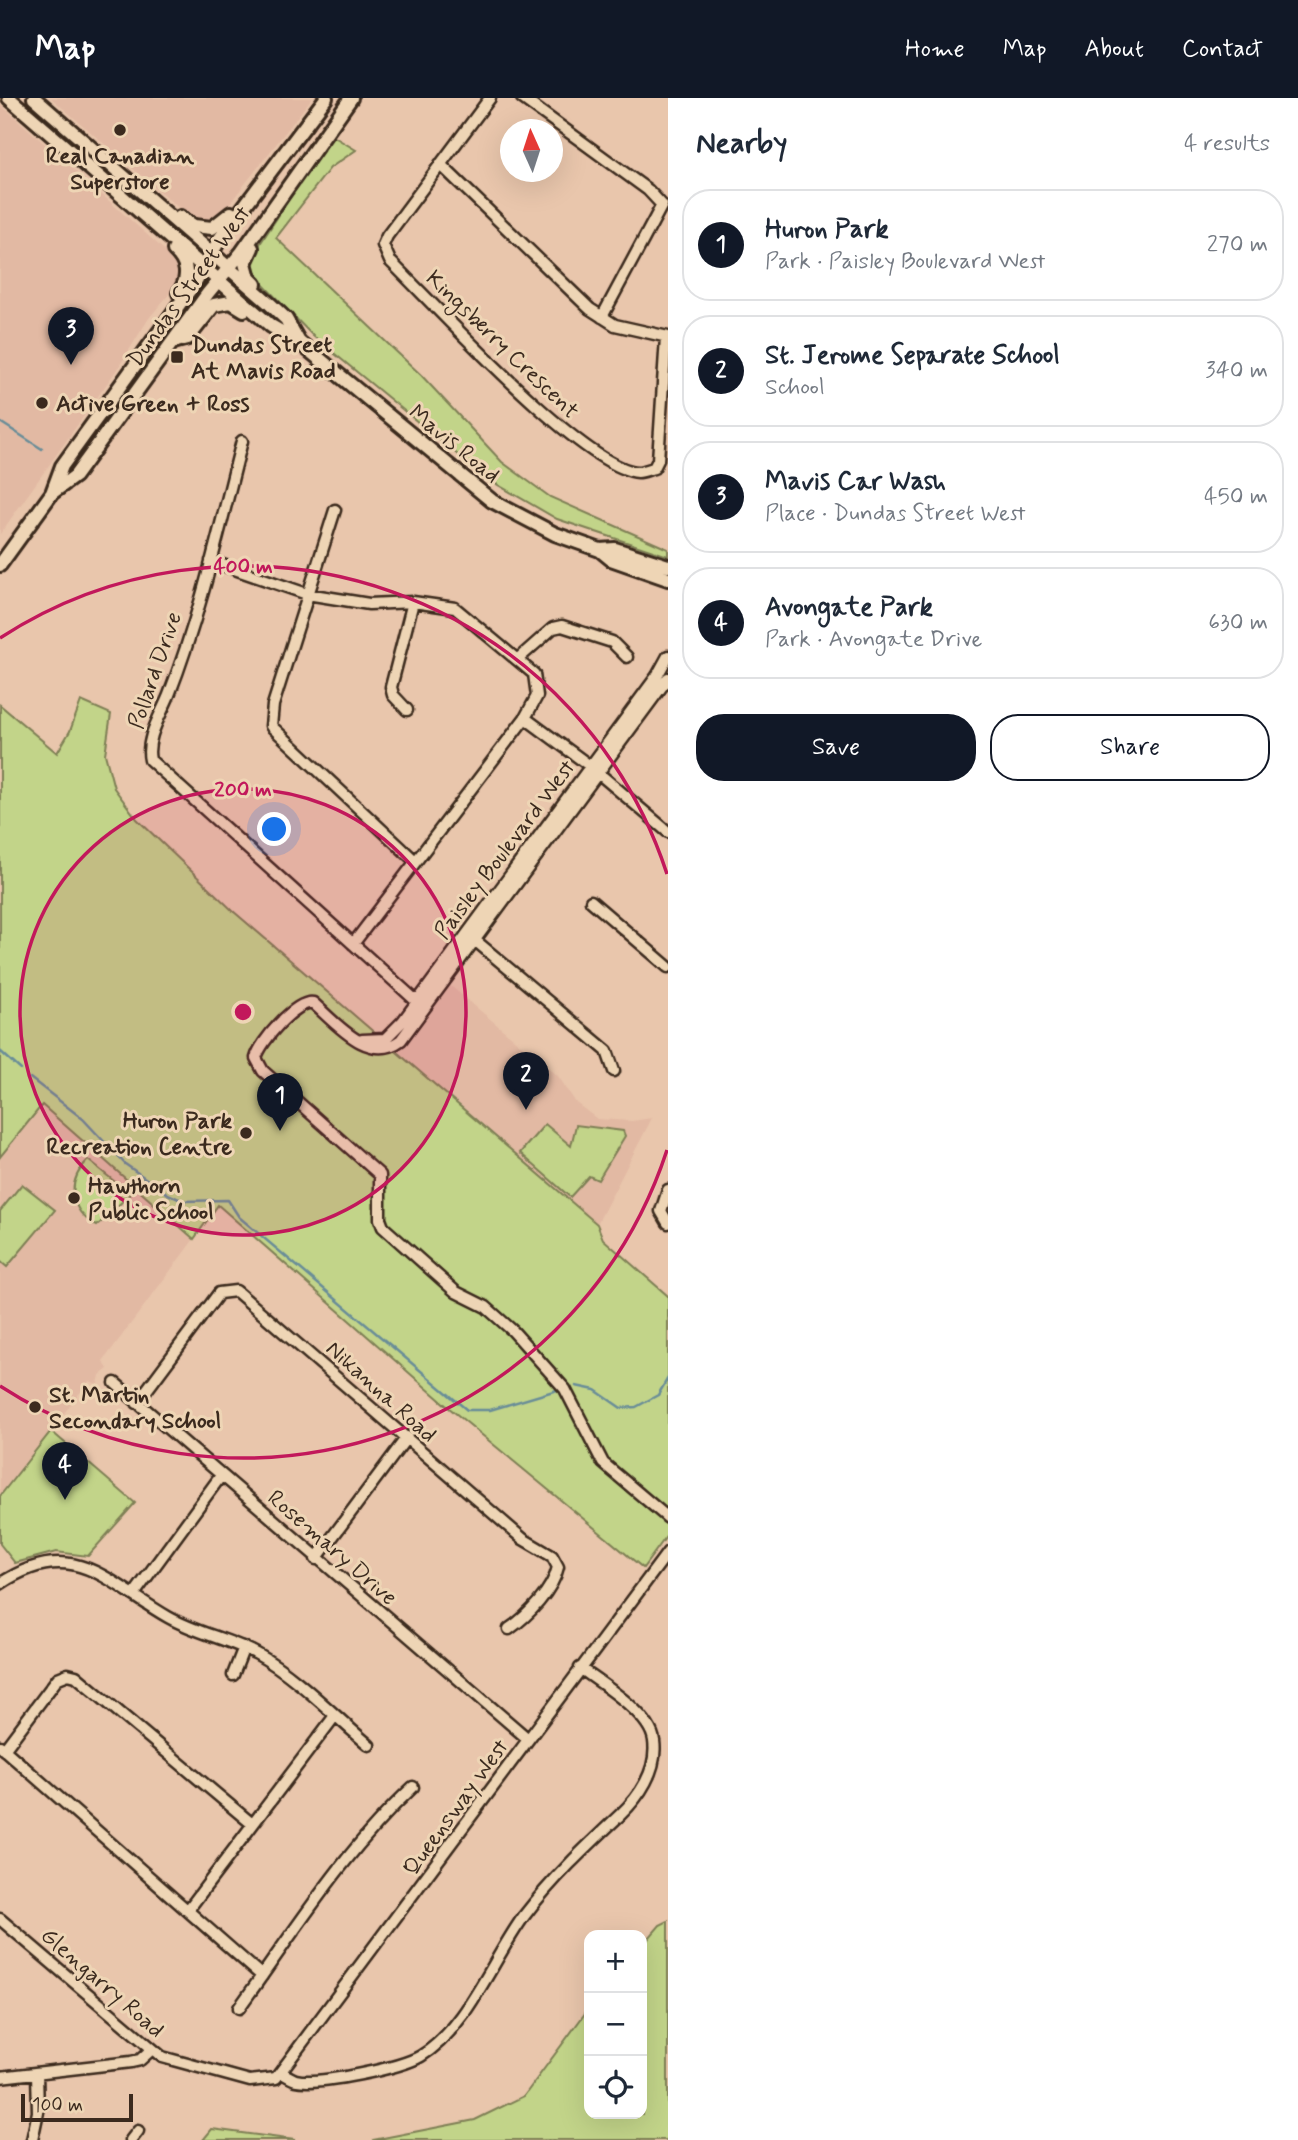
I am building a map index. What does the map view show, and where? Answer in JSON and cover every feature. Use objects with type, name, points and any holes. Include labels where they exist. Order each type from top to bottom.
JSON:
[{"type":"main road","name":"Mavis Road","points":[[9,98],[271,326],[299,342],[492,501],[555,534],[600,550],[611,559],[668,579]]},
{"type":"main road","name":"Mavis Road","points":[[34,98],[279,312],[299,342]]},
{"type":"main road","name":"Dundas Street West","points":[[0,565],[52,493],[62,466],[173,312],[260,184],[326,98]]},
{"type":"main road","name":"Dundas Street West","points":[[52,493],[75,475],[351,98]]},
{"type":"main road","points":[[163,212],[172,211],[194,226],[212,228],[224,220],[250,187],[260,184]]},
{"type":"main road","points":[[279,312],[279,305],[249,278],[245,263],[281,205],[281,195]]},
{"type":"main road","points":[[155,226],[153,232],[185,265],[187,276],[173,303],[173,312]]},
{"type":"main road","points":[[173,342],[188,338],[209,308],[220,302],[235,304],[257,321],[271,326]]},
{"type":"main road","name":"Mavis Road","points":[[600,550],[615,549],[668,566]]},
{"type":"street","name":"Kingsberry Crescent","points":[[490,98],[387,236],[383,245],[390,261],[547,416],[594,451],[637,472],[653,468],[658,460],[667,337]]},
{"type":"street","points":[[522,98],[648,190],[662,205],[602,317]]},
{"type":"street","points":[[440,164],[576,299],[615,325],[667,337]]},
{"type":"street","name":"Pollard Drive","points":[[242,441],[211,561],[174,681],[147,748],[150,760],[420,1005]]},
{"type":"street","points":[[335,510],[273,705],[271,726],[415,860]]},
{"type":"street","points":[[211,561],[307,594],[369,604],[413,602],[455,608],[534,674],[537,696],[525,718],[354,944]]},
{"type":"street","points":[[407,710],[393,695],[391,687],[413,602]]},
{"type":"street","points":[[518,659],[553,628],[562,626],[612,642],[628,657]]},
{"type":"street","name":"Paisley Boulevard West","points":[[668,656],[466,933],[420,1005],[403,1038],[392,1046],[373,1048],[357,1040],[313,1003],[301,1003],[260,1047],[257,1063],[376,1169],[382,1178],[380,1219],[383,1227],[456,1292],[486,1307],[513,1331],[565,1389],[603,1463],[668,1518]]},
{"type":"street","name":"Paisley Boulevard West","points":[[420,1005],[476,941],[668,678]]},
{"type":"street","points":[[525,718],[590,766],[668,832]]},
{"type":"street","points":[[591,901],[668,967]]},
{"type":"street","points":[[466,933],[607,1051],[614,1071]]},
{"type":"street","points":[[668,1190],[661,1211],[668,1223]]},
{"type":"street","name":"Nikanna Road","points":[[137,1403],[219,1293],[230,1290],[246,1298],[513,1530],[556,1562],[556,1576],[524,1618],[509,1629]]},
{"type":"street","name":"Rosemary Drive","points":[[115,1382],[220,1476],[527,1739]]},
{"type":"street","points":[[316,1559],[407,1437]]},
{"type":"street","points":[[135,1593],[220,1476]]},
{"type":"street","name":"Queensway West","points":[[269,2081],[282,2073],[668,1552]]},
{"type":"street","points":[[0,1584],[31,1567],[60,1563],[87,1568],[135,1593],[170,1619],[244,1647],[272,1663],[369,1745]]},
{"type":"street","points":[[233,1675],[244,1647]]},
{"type":"street","points":[[282,2073],[297,2080],[376,2071],[419,2057],[439,2043],[455,2026],[526,1914],[574,1859],[638,1796],[651,1769],[655,1752],[649,1725],[639,1713],[580,1668]]},
{"type":"street","points":[[251,1823],[76,1676],[68,1674],[58,1678],[2,1748],[262,1976]]},
{"type":"street","points":[[188,1910],[251,1823],[334,1717]]},
{"type":"street","points":[[239,2008],[376,1822],[413,1787]]},
{"type":"street","name":"Glengarry Road","points":[[0,1919],[151,2050],[170,2061],[250,2081],[269,2081]]},
{"type":"street","points":[[0,2077],[131,2062],[139,2060],[151,2050]]},
{"type":"street","points":[[32,2140],[38,2112],[37,2073]]},
{"type":"street","points":[[131,2140],[138,2131]]},
{"type":"shaded area","points":[[51,98],[312,98],[218,218],[209,222],[187,215]]},
{"type":"shaded area","points":[[0,104],[171,256],[180,272],[176,286],[149,318],[118,368],[0,534]]},
{"type":"shaded area","points":[[446,982],[558,1076],[576,1103],[597,1119],[632,1121],[652,1118],[597,1224],[395,1050]]},
{"type":"shaded area","name":"Hawthorn Public School","points":[[42,1105],[194,1239],[103,1361],[108,1369],[100,1375],[98,1384],[89,1381],[0,1496],[0,1157]]},
{"type":"green space","points":[[331,135],[356,150],[330,168],[276,238],[421,375],[502,462],[550,497],[668,549],[668,556],[557,519],[486,478],[313,336],[253,274],[254,253]]},
{"type":"green space","points":[[81,701],[111,714],[105,754],[114,788],[137,819],[233,911],[597,1224],[603,1239],[668,1296],[668,1534],[643,1568],[448,1407],[218,1205],[194,1239],[42,1105],[0,1157],[0,705],[57,753],[70,731]]},
{"type":"green space","points":[[545,1124],[571,1146],[576,1125],[623,1131],[625,1136],[598,1180],[589,1176],[570,1197],[520,1153]]},
{"type":"green space","points":[[88,1160],[130,1194],[97,1226],[81,1212],[74,1196],[76,1177]]},
{"type":"green space","points":[[22,1184],[55,1210],[7,1267],[0,1261],[0,1211]]},
{"type":"green space","points":[[51,1431],[135,1503],[88,1556],[56,1552],[15,1563],[0,1544],[0,1496]]},
{"type":"green space","points":[[668,1921],[668,2140],[373,2140],[475,2120],[524,2096],[584,2015],[584,2119],[647,2119],[647,1940],[660,1925]]},
{"type":"green space","points":[[212,2129],[295,2140],[203,2140]]},
{"type":"waterway","points":[[0,422],[42,449]]},
{"type":"waterway","points":[[0,1051],[21,1070]]},
{"type":"waterway","points":[[30,1078],[83,1119],[125,1164],[168,1194],[183,1201],[228,1200],[239,1217],[467,1410],[490,1410],[557,1390]]},
{"type":"waterway","points":[[576,1386],[595,1390],[621,1408],[636,1407],[658,1395],[668,1378]]},
{"type":"place","name":"Real Canadian Superstore","points":[[120,130]]},
{"type":"place","name":"Dundas Street At Mavis Road","points":[[177,357]]},
{"type":"place","name":"Mavis Car Wash","points":[[71,365]]},
{"type":"place","name":"Active Green + Ross","points":[[42,403]]},
{"type":"place","name":"St. Jerome Separate School","points":[[526,1110]]},
{"type":"place","name":"Huron Park","points":[[280,1131]]},
{"type":"place","name":"Huron Park Recreation Centre","points":[[246,1133]]},
{"type":"place","name":"Hawthorn Public School","points":[[74,1198]]},
{"type":"place","name":"St. Martin Secondary School","points":[[35,1407]]},
{"type":"place","name":"Avongate Park","points":[[65,1500]]}]
